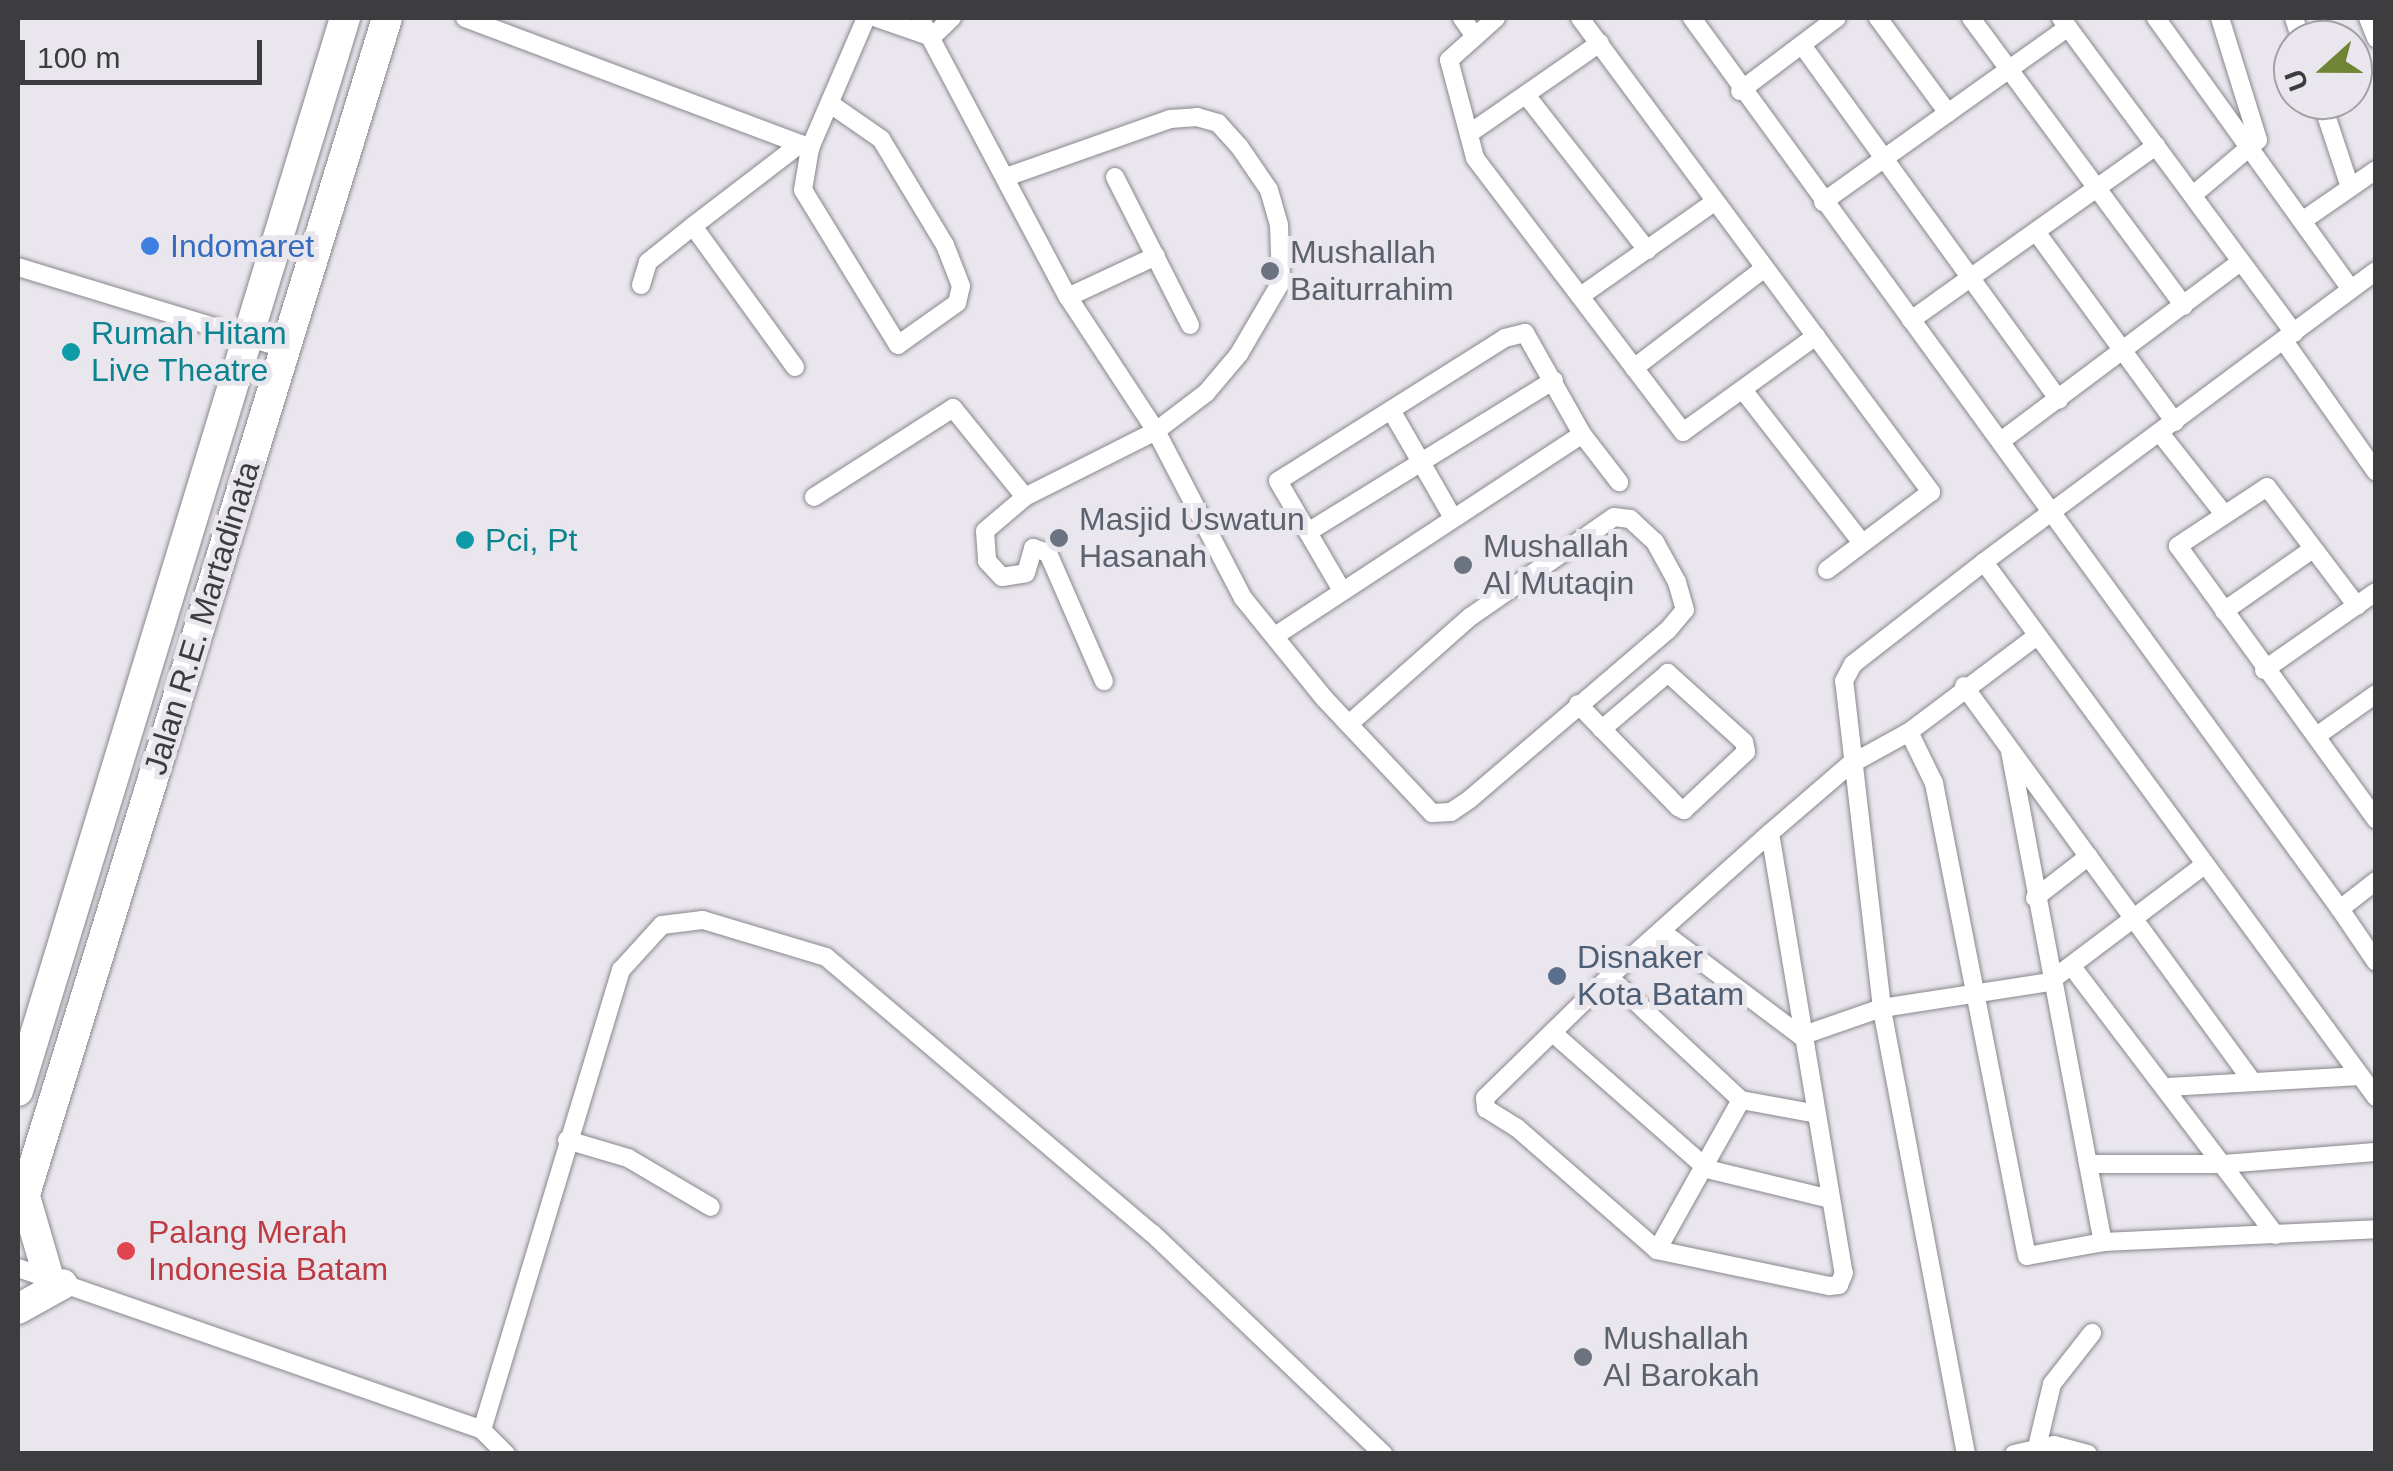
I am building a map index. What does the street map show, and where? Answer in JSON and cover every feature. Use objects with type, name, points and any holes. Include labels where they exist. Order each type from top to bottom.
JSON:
[{"type":"highway","name":"Jalan R.E. Martadinata","points":[[18,1091],[346,18]]},
{"type":"highway","name":"Jalan R.E. Martadinata","points":[[21,1205],[387,18]]},
{"type":"highway","points":[[18,1309],[56,1282],[21,1205]]},
{"type":"street","points":[[464,18],[805,146]]},
{"type":"street","points":[[642,284],[648,262],[805,146],[832,105],[866,18]]},
{"type":"street","points":[[877,18],[932,37]]},
{"type":"street","points":[[920,18],[1009,176],[1068,297],[1156,431],[1217,554],[1276,636],[1349,724],[1432,813],[1450,812],[1684,610],[1655,542],[1630,519],[1602,523],[1470,617],[1349,724]]},
{"type":"street","points":[[932,37],[952,18]]},
{"type":"street","points":[[1462,18],[1474,35]]},
{"type":"street","points":[[1496,18],[1449,60],[1475,158],[1683,432],[1816,336]]},
{"type":"street","points":[[1580,18],[1762,270],[1931,492],[1826,570]]},
{"type":"street","points":[[1692,18],[1740,91],[2053,509],[2376,962]]},
{"type":"street","points":[[1740,91],[1837,18]]},
{"type":"street","points":[[1878,18],[1948,113]]},
{"type":"street","points":[[1971,18],[2014,71],[2184,306]]},
{"type":"street","points":[[2156,18],[2352,289]]},
{"type":"street","points":[[2193,195],[2253,149],[2259,128],[2220,18]]},
{"type":"street","points":[[2368,18],[2376,38]]},
{"type":"street","points":[[1823,202],[2014,71],[2064,22],[2240,262],[2376,472]]},
{"type":"street","points":[[1470,133],[1600,44]]},
{"type":"street","points":[[1802,45],[2059,400]]},
{"type":"street","points":[[1526,95],[1648,250]]},
{"type":"street","points":[[805,146],[802,190],[898,345],[957,303],[961,286],[944,245],[881,139],[832,105]]},
{"type":"street","points":[[1009,176],[1170,118],[1197,117],[1218,123],[1269,190],[1284,255],[1281,282],[1239,354],[1206,392],[1156,431],[1025,497],[986,531],[987,561],[1002,578],[1014,579],[1029,569],[1033,548],[1048,554],[1104,681]]},
{"type":"street","points":[[2328,120],[2350,187]]},
{"type":"street","points":[[1910,320],[2037,234],[2156,146]]},
{"type":"street","points":[[2305,219],[2376,170]]},
{"type":"street","points":[[1115,177],[1190,325]]},
{"type":"street","points":[[1582,295],[1714,204]]},
{"type":"street","points":[[692,226],[795,367]]},
{"type":"street","points":[[2037,234],[2123,352],[2224,514]]},
{"type":"street","points":[[1068,297],[1156,256]]},
{"type":"street","points":[[2001,441],[2240,262]]},
{"type":"street","points":[[18,267],[249,342],[286,349]]},
{"type":"street","points":[[1634,368],[1762,270]]},
{"type":"street","points":[[1966,1454],[1882,1008],[1843,696],[1853,664],[2053,509],[2168,428],[2376,271]]},
{"type":"street","points":[[1341,590],[1278,481],[1516,333],[1525,333],[1582,434],[1619,482]]},
{"type":"street","points":[[1308,532],[1554,380]]},
{"type":"street","points":[[1744,390],[1862,543]]},
{"type":"street","points":[[814,497],[953,408],[1025,497]]},
{"type":"street","points":[[1390,410],[1453,518]]},
{"type":"street","points":[[1276,636],[1582,434]]},
{"type":"street","points":[[2357,606],[2268,487],[2178,546],[2376,820]]},
{"type":"street","points":[[2224,611],[2313,550]]},
{"type":"street","points":[[1984,562],[2376,1097]]},
{"type":"street","points":[[2264,670],[2376,592]]},
{"type":"street","points":[[1770,833],[1801,1036],[1844,1273],[1839,1284],[1657,1250],[1518,1128],[1486,1109],[1485,1098],[1608,977],[1770,833],[1849,765],[1909,732],[1964,686],[2036,636]]},
{"type":"street","points":[[1578,704],[1602,728],[1684,810],[1746,752],[1744,742],[1668,673],[1602,728]]},
{"type":"street","points":[[1964,686],[2253,1082]]},
{"type":"street","points":[[2318,736],[2376,694]]},
{"type":"street","points":[[1909,732],[1934,784],[2027,1256],[2103,1242],[2376,1229]]},
{"type":"street","points":[[2010,750],[2050,982],[2103,1242]]},
{"type":"street","points":[[2360,798],[2376,787]]},
{"type":"street","points":[[2035,898],[2089,856]]},
{"type":"street","points":[[1801,1036],[1882,1008],[2050,982],[2204,864]]},
{"type":"street","points":[[2340,909],[2376,881]]},
{"type":"street","points":[[482,1430],[621,970],[662,925],[703,920],[826,956],[1152,1233],[1383,1454]]},
{"type":"street","points":[[1661,931],[1801,1036]]},
{"type":"street","points":[[2073,968],[2168,1087],[2276,1235]]},
{"type":"street","points":[[1608,977],[1741,1100],[1817,1114]]},
{"type":"street","points":[[1552,1033],[1707,1168],[1830,1200]]},
{"type":"street","points":[[2168,1087],[2360,1076]]},
{"type":"street","points":[[1657,1250],[1707,1168],[1741,1100]]},
{"type":"street","points":[[568,1140],[628,1158],[711,1207]]},
{"type":"street","points":[[2088,1164],[2223,1164],[2376,1152]]},
{"type":"street","points":[[18,1268],[482,1430],[506,1454]]},
{"type":"street","points":[[2037,1447],[2052,1384],[2092,1334]]},
{"type":"street","points":[[2014,1454],[2037,1447],[2088,1454]]},
{"type":"place","name":"Indomaret","points":[[150,246]]},
{"type":"place","name":"Mushallah Baiturrahim","points":[[1270,271]]},
{"type":"place","name":"Rumah Hitam Live Theatre","points":[[71,352]]},
{"type":"place","name":"Masjid Uswatun Hasanah","points":[[1059,538]]},
{"type":"place","name":"Pci, Pt","points":[[465,540]]},
{"type":"place","name":"Mushallah Al Mutaqin","points":[[1463,565]]},
{"type":"place","name":"Disnaker Kota Batam","points":[[1557,976]]},
{"type":"place","name":"Palang Merah Indonesia Batam","points":[[126,1251]]},
{"type":"place","name":"Mushallah Al Barokah","points":[[1583,1357]]}]
